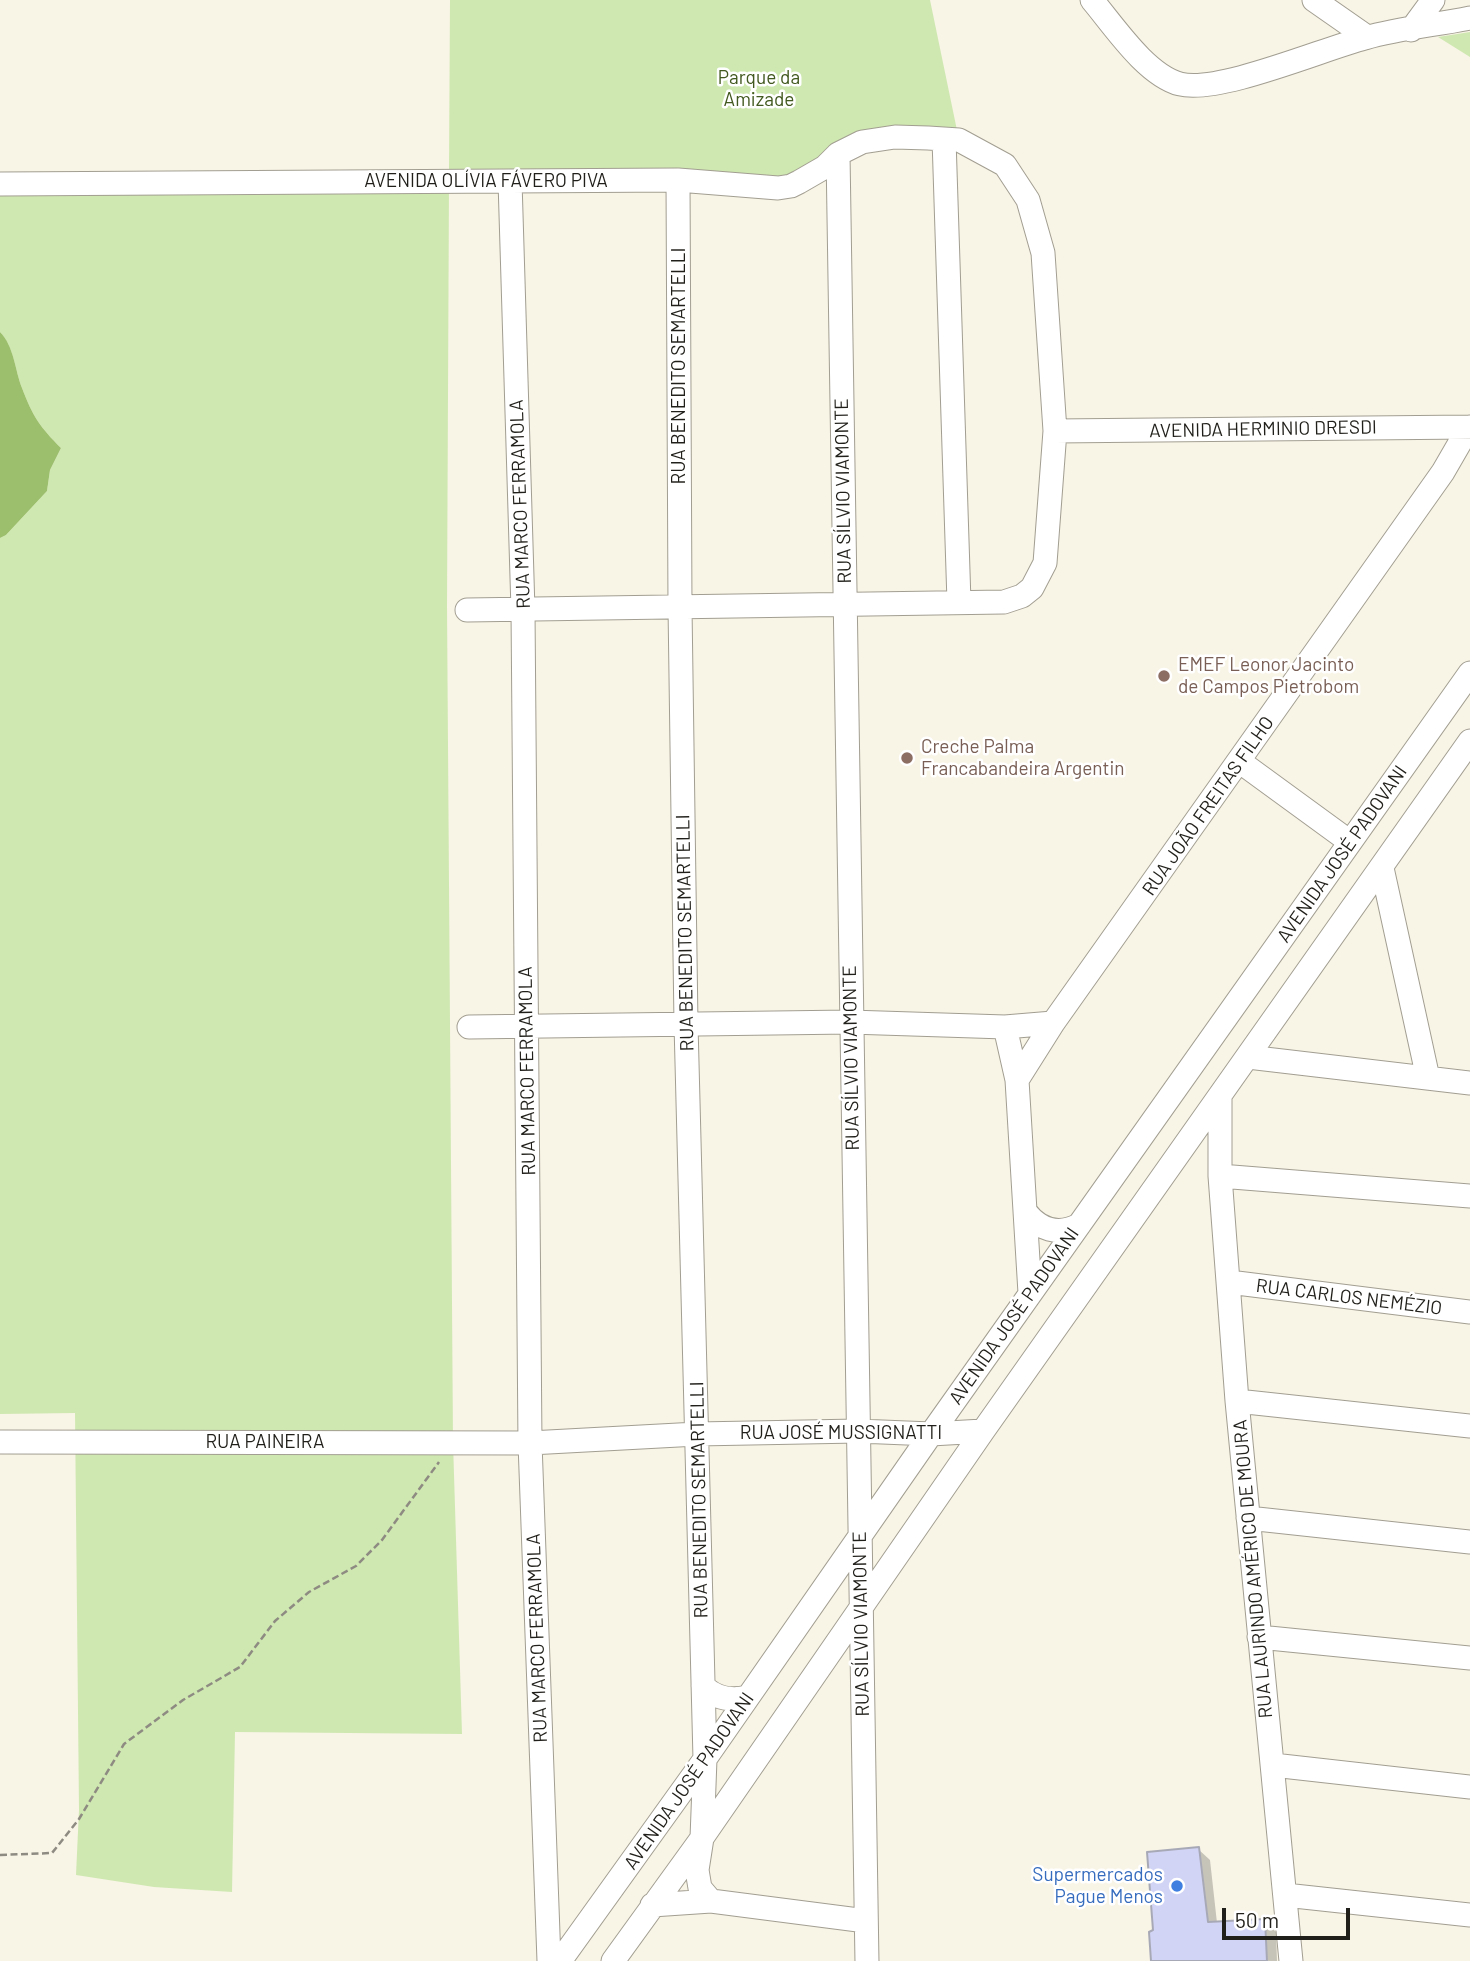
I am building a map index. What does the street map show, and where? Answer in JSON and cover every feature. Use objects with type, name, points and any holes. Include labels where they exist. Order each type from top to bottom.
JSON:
[{"type":"street","points":[[1092,0],[1128,44],[1162,76],[1180,84],[1196,86],[1252,75],[1367,37],[1470,18]]},
{"type":"street","points":[[1314,0],[1367,37]]},
{"type":"street","points":[[1410,30],[1433,0]]},
{"type":"street","name":"AVENIDA OLÍVIA FÁVERO PIVA","points":[[0,184],[678,180],[778,188],[799,182],[825,167],[838,154],[862,142],[895,137],[951,139]]},
{"type":"street","points":[[467,610],[1004,603],[1032,589],[1045,563],[1055,431],[1043,253],[1028,200],[1005,165],[951,139],[959,602]]},
{"type":"street","name":"RUA SÍLVIO VIAMONTE","points":[[838,154],[867,1961]]},
{"type":"street","name":"RUA BENEDITO SEMARTELLI","points":[[678,180],[686,1024],[705,1759],[702,1838],[697,1870],[701,1888],[711,1901]]},
{"type":"street","name":"RUA MARCO FERRAMOLA","points":[[510,181],[523,610],[530,1443],[549,1961]]},
{"type":"street","name":"AVENIDA HERMINIO DRESDI","points":[[1055,431],[1470,427]]},
{"type":"street","name":"RUA JOÃO FREITAS FILHO","points":[[1017,1080],[1054,1023],[1443,472],[1470,427]]},
{"type":"street","name":"AVENIDA JOSÉ PADOVANI","points":[[560,1961],[1470,673]]},
{"type":"street","points":[[613,1961],[702,1838],[983,1431],[1470,741]]},
{"type":"street","points":[[1239,761],[1350,842]]},
{"type":"street","points":[[1382,868],[1428,1079]]},
{"type":"street","points":[[469,1027],[850,1022],[1005,1027],[1054,1023]]},
{"type":"street","points":[[1005,1027],[1017,1080],[1030,1293]]},
{"type":"street","points":[[1248,1058],[1470,1083]]},
{"type":"street","name":"RUA LAURINDO AMÉRICO DE MOURA","points":[[1220,1098],[1220,1176],[1237,1401],[1292,1961]]},
{"type":"street","points":[[1178,1156],[1203,1159],[1220,1176],[1470,1195]]},
{"type":"street","points":[[1025,1211],[1031,1219],[1046,1229],[1063,1231],[1079,1225]]},
{"type":"street","name":"RUA CARLOS NEMÉZIO","points":[[1229,1282],[1470,1312]]},
{"type":"street","points":[[1237,1401],[1470,1426]]},
{"type":"street","name":"RUA JOSÉ MUSSIGNATTI","points":[[530,1443],[697,1434],[858,1431],[931,1434],[983,1431]]},
{"type":"street","name":"RUA PAINEIRA","points":[[0,1441],[530,1443]]},
{"type":"street","points":[[1248,1518],[1470,1542]]},
{"type":"street","points":[[1259,1637],[1470,1658]]},
{"type":"street","points":[[704,1686],[722,1698],[731,1700],[748,1697]]},
{"type":"street","points":[[1273,1766],[1470,1787]]},
{"type":"street","points":[[1285,1895],[1470,1915]]},
{"type":"street","points":[[652,1905],[711,1901],[866,1921]]},
{"type":"path","points":[[0,1855],[52,1853],[79,1819],[124,1744],[183,1700],[240,1667],[275,1621],[309,1592],[356,1566],[382,1540],[453,1443]]},
{"type":"green space","name":"Parque da Amizade","points":[[450,0],[930,0],[959,140],[894,132],[796,179],[449,171]]},
{"type":"green space","points":[[1470,32],[1470,57],[1438,37]]},
{"type":"green space","points":[[449,182],[447,606],[453,1442],[462,1734],[235,1732],[232,1892],[154,1887],[76,1875],[79,1810],[75,1413],[0,1414],[0,538],[6,535],[47,491],[50,470],[61,448],[34,414],[22,388],[11,352],[0,332],[0,188]]},
{"type":"green space","points":[[0,332],[11,351],[22,388],[34,414],[61,448],[50,470],[47,491],[6,535],[0,538]]},
{"type":"building","name":"Supermercados Pague Menos","points":[[1199,1847],[1208,1922],[1265,1919],[1267,1961],[1151,1961],[1149,1932],[1153,1930],[1147,1852]]},
{"type":"place","name":"EMEF Leonor Jacinto de Campos Pietrobom","points":[[1164,676]]},
{"type":"place","name":"Creche Palma Francabandeira Argentin","points":[[907,758]]},
{"type":"place","name":"Supermercados Pague Menos","points":[[1177,1886]]}]
